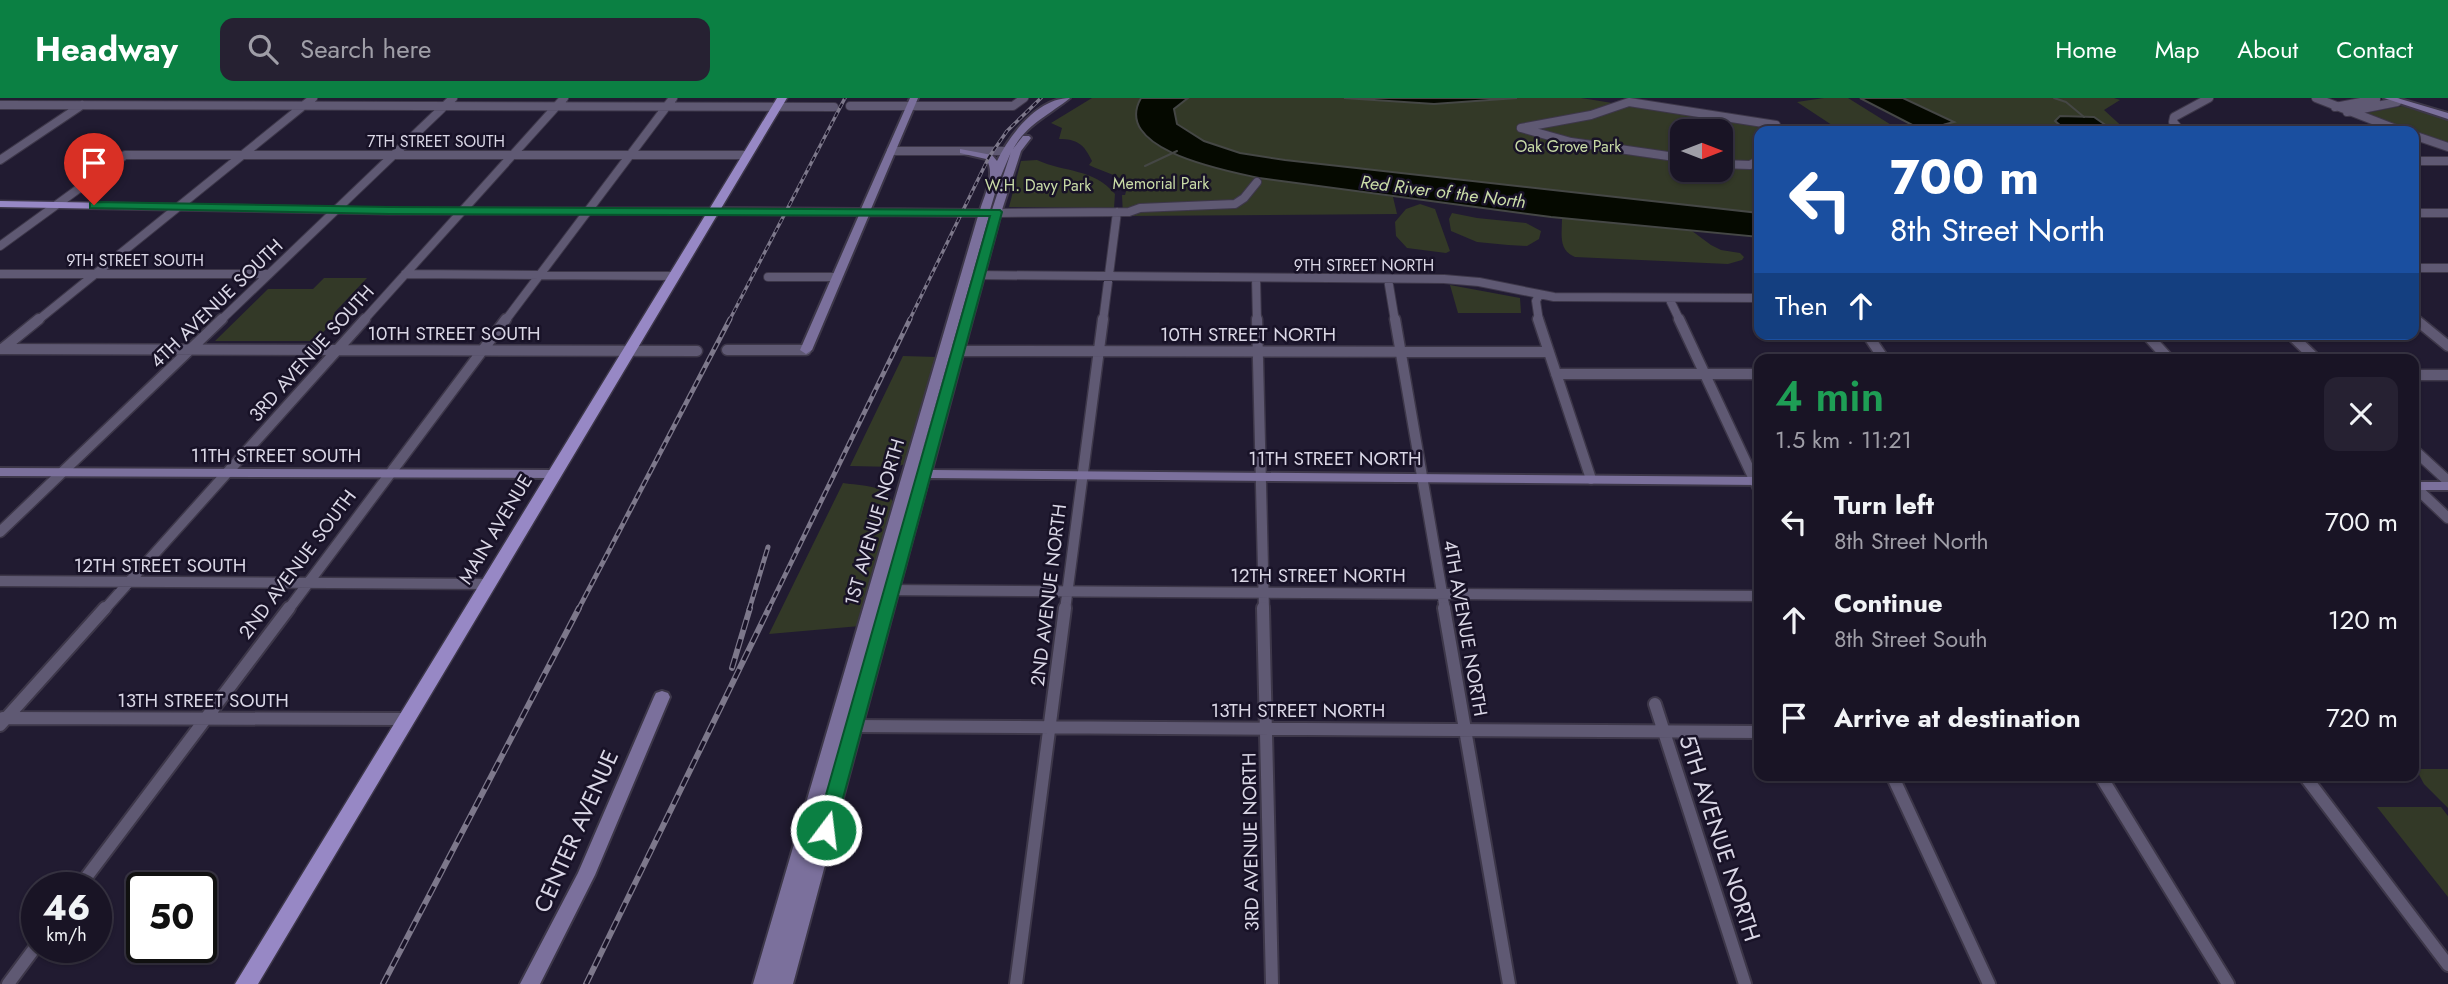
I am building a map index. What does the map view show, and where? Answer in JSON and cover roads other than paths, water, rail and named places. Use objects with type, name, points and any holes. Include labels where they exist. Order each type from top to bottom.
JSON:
[{"type":"main road","name":"MAIN AVENUE","points":[[246,984],[552,474],[779,103]]},
{"type":"main road","points":[[0,204],[462,211],[714,211]]},
{"type":"main road","points":[[619,211],[636,215],[683,217],[694,220],[700,233]]},
{"type":"street","points":[[0,160],[94,98]]},
{"type":"street","points":[[1,349],[313,98]]},
{"type":"street","name":"4TH AVENUE SOUTH","points":[[0,532],[453,98]]},
{"type":"street","name":"2ND AVENUE SOUTH","points":[[90,872],[673,98]]},
{"type":"street","points":[[850,106],[912,102],[1013,106],[1024,98]]},
{"type":"street","name":"1ST AVENUE NORTH","points":[[990,213],[993,183],[1010,151],[1032,119],[1066,98]]},
{"type":"street","name":"1ST AVENUE NORTH","points":[[885,590],[910,474],[952,351],[1010,151],[1052,114],[1080,98]]},
{"type":"street","points":[[2177,126],[2174,122],[2175,117],[2209,98]]},
{"type":"street","points":[[2316,98],[2387,126]]},
{"type":"street","points":[[2335,107],[2379,98]]},
{"type":"street","points":[[2347,112],[2393,100],[2448,116]]},
{"type":"street","points":[[1670,156],[1552,137],[1521,128],[1591,115],[1626,102],[1646,101],[1762,126]]},
{"type":"street","points":[[0,105],[445,106],[560,102],[666,107],[779,103],[834,107]]},
{"type":"street","name":"3RD AVENUE SOUTH","points":[[2,720],[560,102]]},
{"type":"street","points":[[727,350],[806,350],[912,102]]},
{"type":"street","points":[[1772,126],[1776,125]]},
{"type":"street","points":[[2419,137],[2448,146]]},
{"type":"street","points":[[891,151],[1010,151]]},
{"type":"street","points":[[963,151],[989,157],[995,165],[993,183]]},
{"type":"street","name":"7TH STREET SOUTH","points":[[57,205],[125,155],[747,155]]},
{"type":"street","points":[[2419,161],[2448,161]]},
{"type":"street","points":[[1733,166],[1754,163]]},
{"type":"street","points":[[714,211],[1117,212],[1235,204],[1244,198],[1257,182]]},
{"type":"street","points":[[0,246],[57,205]]},
{"type":"street","name":"2ND AVENUE NORTH","points":[[1017,984],[1117,212]]},
{"type":"street","points":[[2419,213],[2448,214]]},
{"type":"street","points":[[2419,268],[2448,268]]},
{"type":"street","name":"9TH STREET SOUTH","points":[[0,274],[269,274]]},
{"type":"street","points":[[405,274],[674,276]]},
{"type":"street","name":"9TH STREET NORTH","points":[[973,275],[1462,280],[1539,295],[1570,298],[1754,298]]},
{"type":"street","points":[[768,277],[838,277]]},
{"type":"street","name":"3RD AVENUE NORTH","points":[[1256,278],[1272,984]]},
{"type":"street","name":"4TH AVENUE NORTH","points":[[1388,279],[1509,984]]},
{"type":"street","points":[[1539,295],[1536,309],[1591,479]]},
{"type":"street","points":[[1670,298],[1754,478]]},
{"type":"street","points":[[2419,323],[2448,346]]},
{"type":"street","points":[[2433,334],[2448,334]]},
{"type":"street","points":[[2152,340],[2164,354]]},
{"type":"street","points":[[2296,340],[2311,354]]},
{"type":"street","name":"10TH STREET SOUTH","points":[[1,349],[697,351]]},
{"type":"street","name":"1ST AVENUE NORTH","points":[[763,984],[885,590],[926,475],[952,351]]},
{"type":"street","name":"10TH STREET NORTH","points":[[952,351],[1549,352]]},
{"type":"street","points":[[1556,374],[1754,374]]},
{"type":"street","points":[[2419,375],[2448,375]]},
{"type":"street","points":[[2419,455],[2448,484]]},
{"type":"street","name":"11TH STREET SOUTH","points":[[0,472],[552,474]]},
{"type":"street","name":"11TH STREET NORTH","points":[[910,474],[1591,479],[1754,484]]},
{"type":"street","points":[[2419,486],[2448,484]]},
{"type":"street","points":[[2419,491],[2448,518]]},
{"type":"street","name":"12TH STREET SOUTH","points":[[0,581],[487,584]]},
{"type":"street","name":"12TH STREET NORTH","points":[[885,590],[1754,596]]},
{"type":"street","name":"CENTER AVENUE","points":[[530,984],[586,875],[662,697]]},
{"type":"street","name":"5TH AVENUE NORTH","points":[[1655,704],[1745,984]]},
{"type":"street","name":"13TH STREET SOUTH","points":[[2,720],[406,719]]},
{"type":"street","name":"1ST AVENUE NORTH","points":[[783,984],[845,726]]},
{"type":"street","name":"13TH STREET NORTH","points":[[845,726],[1754,732]]},
{"type":"street","points":[[1895,781],[1989,984]]},
{"type":"street","points":[[2104,781],[2228,984]]},
{"type":"street","points":[[2309,781],[2448,965]]},
{"type":"street","points":[[8,984],[24,963]]},
{"type":"water","name":"Red River of the North","points":[[1141,98],[1188,98],[1174,109],[1177,124],[1204,141],[1240,153],[1754,212],[1754,237],[1551,217],[1259,178],[1177,155],[1157,144],[1142,131],[1136,116]]},
{"type":"water","points":[[1344,98],[1517,98],[1434,104]]},
{"type":"water","points":[[1860,98],[1903,98],[1954,122],[1946,124],[1950,126],[1914,126]]},
{"type":"water","points":[[2060,116],[2094,117],[2107,126],[2061,126],[2055,121]]},
{"type":"waterway","points":[[2054,98],[2066,102],[2084,117]]},
{"type":"waterway","points":[[1145,166],[1177,151]]},
{"type":"railway","points":[[729,321],[845,98]]},
{"type":"railway","points":[[909,321],[989,157],[1007,131],[1041,98]]},
{"type":"railway","points":[[578,610],[730,319]]},
{"type":"railway","points":[[768,610],[910,319]]},
{"type":"railway","points":[[749,610],[768,547]]},
{"type":"railway","points":[[383,984],[579,608]]},
{"type":"railway","points":[[732,668],[750,608]]},
{"type":"railway","points":[[586,984],[769,608]]},
{"type":"park label","name":"Oak Grove Park","points":[[1568,146]]},
{"type":"park label","name":"Memorial Park","points":[[1161,183]]},
{"type":"park label","name":"W.H. Davy Park","points":[[1038,185]]}]
